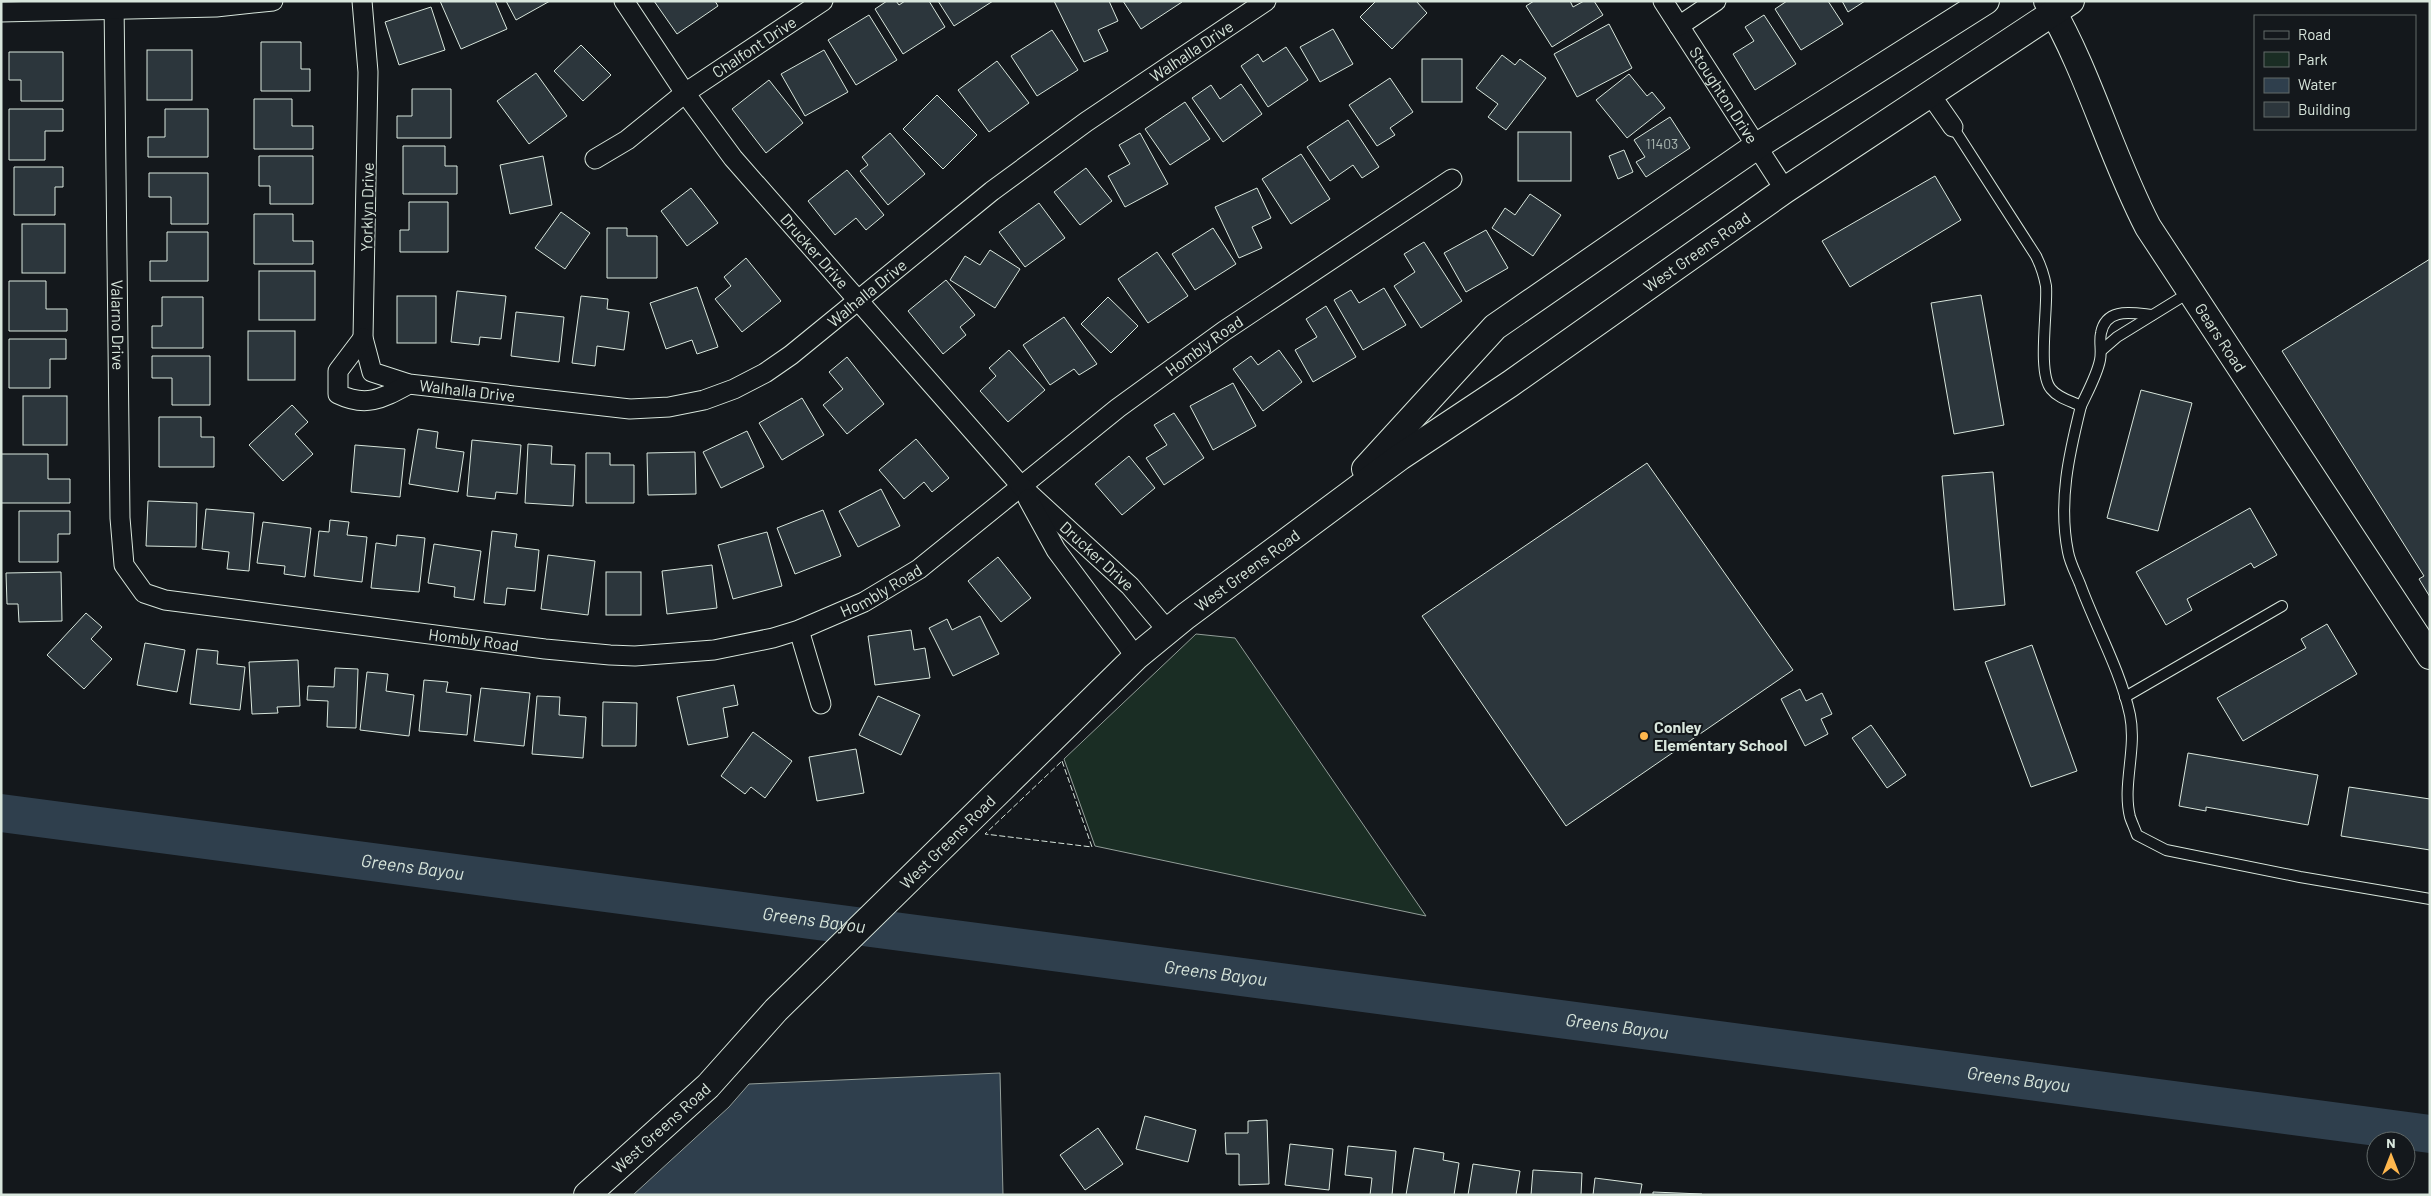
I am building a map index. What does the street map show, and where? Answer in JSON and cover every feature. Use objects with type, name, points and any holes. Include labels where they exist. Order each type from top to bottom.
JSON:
[{"type":"main road","name":"West Greens Road","points":[[1328,510],[1495,327],[1757,146],[1986,1]]},
{"type":"main road","name":"West Greens Road","points":[[587,1195],[708,1086],[776,1010],[1136,657],[1168,631],[1400,457],[1510,384],[1785,190],[1930,94],[2057,5]]},
{"type":"main road","name":"Gears Road","points":[[2057,5],[2130,193],[2148,227],[2430,656]]},
{"type":"street","points":[[1,12],[114,6],[216,7],[273,1]]},
{"type":"street","name":"Yorklyn Drive","points":[[362,1],[368,72],[363,338],[372,372],[409,384]]},
{"type":"street","name":"Drucker Drive","points":[[624,1],[685,93],[733,158],[1022,487],[1130,586],[1168,631]]},
{"type":"street","name":"Chalfont Drive","points":[[595,159],[626,140],[685,93],[823,1]]},
{"type":"street","name":"Walhalla Drive","points":[[409,384],[630,409],[670,407],[719,394],[765,373],[791,355],[1015,174],[1086,122],[1266,1]]},
{"type":"street","name":"Stoughton Drive","points":[[1663,1],[1785,190]]},
{"type":"street","points":[[1679,26],[1716,1]]},
{"type":"street","name":"Valarno Drive","points":[[114,6],[120,518],[124,565],[144,593],[165,600],[192,604]]},
{"type":"street","points":[[1930,94],[1953,126]]},
{"type":"street","name":"Hombly Road","points":[[192,604],[545,649],[635,656],[714,650],[773,638],[799,630],[835,616],[892,587],[919,569],[1118,408],[1224,331],[1452,179]]},
{"type":"street","points":[[363,338],[338,371],[338,394],[351,400],[377,400],[409,384]]},
{"type":"street","name":"Drucker Drive","points":[[1022,487],[1056,550],[1136,657]]},
{"type":"street","points":[[799,630],[821,704]]},
{"type":"lane","points":[[1953,126],[2036,256],[2043,271],[2046,287],[2045,369],[2050,388],[2060,396],[2081,406]]},
{"type":"lane","points":[[2102,350],[2117,337],[2190,292]]},
{"type":"lane","points":[[2152,315],[2115,314],[2107,318],[2100,334],[2102,350],[2099,364],[2081,406],[2070,449],[2064,489],[2063,518],[2068,554],[2087,604],[2120,680],[2130,717],[2132,758],[2129,792],[2130,817],[2137,835],[2166,850],[2300,877],[2430,899]]},
{"type":"lane","points":[[2125,697],[2282,606]]},
{"type":"green space","points":[[1196,634],[1235,638],[1426,916],[1095,846],[1064,759]]},
{"type":"water","points":[[1000,1073],[1003,1195],[633,1195],[729,1107],[749,1084]]},
{"type":"building","points":[[440,1],[495,1],[507,29],[461,49]]},
{"type":"building","points":[[506,1],[550,1],[516,20]]},
{"type":"building","points":[[654,1],[715,1],[718,6],[677,34]]},
{"type":"building","points":[[887,1],[896,1],[899,5],[905,1],[929,1],[945,27],[903,54],[875,9]]},
{"type":"building","points":[[938,1],[993,1],[954,26]]},
{"type":"building","points":[[1054,1],[1109,1],[1118,21],[1098,30],[1108,51],[1084,62]]},
{"type":"building","points":[[1123,1],[1181,1],[1182,2],[1141,29]]},
{"type":"building","points":[[1376,1],[1416,1],[1427,13],[1392,49],[1360,17]]},
{"type":"building","points":[[1534,1],[1570,1],[1573,7],[1584,1],[1594,1],[1603,15],[1552,47],[1526,6]]},
{"type":"building","points":[[1787,1],[1828,1],[1843,24],[1801,50],[1775,9]]},
{"type":"building","points":[[1842,1],[1865,1],[1848,12]]},
{"type":"building","points":[[431,7],[445,50],[399,65],[385,22]]},
{"type":"building","points":[[869,15],[897,60],[856,85],[828,40]]},
{"type":"building","points":[[1764,15],[1796,64],[1755,90],[1733,54],[1754,41],[1745,27]]},
{"type":"building","points":[[1609,24],[1632,68],[1577,97],[1554,54]]},
{"type":"building","points":[[1333,29],[1353,64],[1320,82],[1300,47]]},
{"type":"building","points":[[1052,30],[1078,70],[1037,96],[1011,56]]},
{"type":"building","points":[[261,42],[301,42],[301,69],[310,69],[310,91],[261,91]]},
{"type":"building","points":[[581,45],[611,75],[583,101],[554,71]]},
{"type":"building","points":[[1286,47],[1308,80],[1268,107],[1241,66],[1258,54],[1263,62]]},
{"type":"building","points":[[147,50],[192,50],[192,100],[147,100]]},
{"type":"building","points":[[824,50],[848,92],[805,116],[781,74]]},
{"type":"building","points":[[9,52],[63,52],[63,101],[21,101],[21,80],[9,80]]},
{"type":"building","points":[[1502,55],[1515,65],[1520,59],[1546,78],[1506,130],[1488,117],[1498,104],[1476,88]]},
{"type":"building","points":[[1422,59],[1462,59],[1462,102],[1422,102]]},
{"type":"building","points":[[997,61],[1029,103],[989,132],[958,90]]},
{"type":"building","points":[[536,73],[567,116],[529,144],[497,101]]},
{"type":"building","points":[[1629,74],[1647,96],[1652,92],[1665,108],[1627,138],[1596,100]]},
{"type":"building","points":[[1390,78],[1413,112],[1390,128],[1395,135],[1377,146],[1349,105]]},
{"type":"building","points":[[769,80],[803,123],[766,153],[732,109]]},
{"type":"building","points":[[1241,84],[1262,114],[1223,142],[1192,98],[1211,85],[1220,99]]},
{"type":"building","points":[[412,89],[451,89],[451,138],[397,138],[397,116],[412,116]]},
{"type":"building","points":[[937,95],[977,135],[943,169],[903,129]]},
{"type":"building","points":[[254,99],[292,99],[292,126],[313,126],[313,149],[254,149]]},
{"type":"building","points":[[1185,102],[1210,139],[1170,165],[1145,129]]},
{"type":"building","points":[[9,109],[63,109],[63,131],[45,131],[45,160],[9,160]]},
{"type":"building","points":[[165,109],[208,109],[208,157],[148,157],[148,137],[165,137]]},
{"type":"building","points":[[1670,117],[1690,148],[1646,177],[1636,162],[1645,157],[1634,140]]},
{"type":"building","points":[[1348,120],[1379,167],[1362,178],[1353,165],[1330,181],[1307,147]]},
{"type":"building","points":[[1518,132],[1571,132],[1571,181],[1518,181]]},
{"type":"building","points":[[890,133],[925,174],[888,205],[860,171],[868,165],[862,157]]},
{"type":"building","points":[[1140,133],[1168,184],[1125,207],[1108,176],[1130,164],[1119,145]]},
{"type":"building","points":[[403,146],[445,146],[445,166],[457,166],[457,194],[403,194]]},
{"type":"building","points":[[1624,150],[1633,172],[1618,179],[1609,156]]},
{"type":"building","points":[[1301,154],[1330,199],[1291,224],[1262,179]]},
{"type":"building","points":[[259,156],[313,156],[313,204],[270,204],[270,186],[259,186]]},
{"type":"building","points":[[543,156],[552,205],[510,214],[500,165]]},
{"type":"building","points":[[14,167],[63,167],[63,187],[55,187],[55,215],[14,215]]},
{"type":"building","points":[[1086,168],[1112,201],[1080,225],[1054,192]]},
{"type":"building","points":[[847,170],[884,215],[866,230],[856,218],[835,235],[808,201]]},
{"type":"building","points":[[149,173],[208,173],[208,224],[171,224],[171,197],[149,197]]},
{"type":"building","points":[[1935,176],[1961,220],[1850,287],[1822,241]]},
{"type":"building","points":[[691,188],[718,223],[687,246],[661,211]]},
{"type":"building","points":[[1257,188],[1271,218],[1252,227],[1262,248],[1239,258],[1215,207]]},
{"type":"building","points":[[1530,194],[1561,215],[1533,256],[1492,228],[1505,208],[1515,215]]},
{"type":"building","points":[[409,202],[448,202],[448,252],[400,252],[400,230],[409,230]]},
{"type":"building","points":[[1039,203],[1065,238],[1025,267],[999,232]]},
{"type":"building","points":[[561,212],[590,233],[565,269],[535,248]]},
{"type":"building","points":[[254,214],[293,214],[293,241],[313,241],[313,264],[254,264]]},
{"type":"building","points":[[22,224],[65,224],[65,273],[22,273]]},
{"type":"building","points":[[607,228],[627,228],[627,236],[657,236],[657,278],[607,278]]},
{"type":"building","points":[[1213,228],[1236,264],[1195,290],[1172,254]]},
{"type":"building","points":[[1486,230],[1508,268],[1466,292],[1444,253]]},
{"type":"building","points":[[167,232],[208,232],[208,281],[150,281],[150,261],[167,261]]},
{"type":"building","points":[[1424,242],[1462,301],[1421,328],[1394,286],[1415,272],[1404,254]]},
{"type":"building","points":[[990,250],[1020,269],[995,308],[950,280],[965,256],[980,265]]},
{"type":"building","points":[[1157,252],[1188,296],[1148,323],[1118,279]]},
{"type":"building","points":[[746,258],[781,301],[742,332],[715,299],[731,286],[724,277]]},
{"type":"building","points":[[2430,259],[2430,597],[2419,579],[2424,576],[2282,351]]},
{"type":"building","points":[[259,271],[315,271],[315,320],[259,320]]},
{"type":"building","points":[[946,280],[975,315],[960,327],[966,335],[943,354],[908,311]]},
{"type":"building","points":[[9,281],[46,281],[46,309],[67,309],[67,331],[9,331]]},
{"type":"building","points":[[697,287],[718,347],[697,354],[692,340],[666,349],[650,303]]},
{"type":"building","points":[[1384,288],[1406,325],[1363,350],[1334,300],[1351,290],[1359,303]]},
{"type":"building","points":[[457,291],[506,296],[501,339],[480,337],[479,345],[451,342]]},
{"type":"building","points":[[1981,295],[2004,425],[1954,434],[1931,303]]},
{"type":"building","points":[[397,296],[436,296],[436,343],[397,343]]},
{"type":"building","points":[[581,296],[608,299],[607,309],[629,312],[624,350],[597,346],[595,366],[572,363]]},
{"type":"building","points":[[162,297],[203,297],[203,348],[152,348],[152,326],[162,326]]},
{"type":"building","points":[[1108,297],[1138,326],[1111,353],[1081,324]]},
{"type":"building","points":[[1326,306],[1356,357],[1313,382],[1295,350],[1317,337],[1306,319]]},
{"type":"building","points":[[516,312],[564,317],[559,362],[511,356]]},
{"type":"building","points":[[1064,317],[1097,364],[1079,375],[1074,369],[1050,385],[1023,345]]},
{"type":"building","points":[[248,331],[295,331],[295,380],[248,380]]},
{"type":"building","points":[[9,339],[66,339],[66,359],[50,359],[50,388],[9,388]]},
{"type":"building","points":[[1009,350],[1045,390],[1008,422],[980,391],[996,376],[989,368]]},
{"type":"building","points":[[1279,350],[1302,382],[1263,411],[1233,369],[1251,356],[1258,365]]},
{"type":"building","points":[[152,356],[210,356],[210,405],[172,405],[172,378],[152,378]]},
{"type":"building","points":[[847,357],[884,404],[847,434],[823,405],[843,389],[829,372]]},
{"type":"building","points":[[1233,383],[1256,426],[1213,450],[1190,406]]},
{"type":"building","points":[[2141,390],[2192,403],[2158,531],[2107,518]]},
{"type":"building","points":[[23,396],[67,396],[67,445],[23,445]]},
{"type":"building","points":[[802,398],[824,435],[782,460],[759,423]]},
{"type":"building","points":[[292,405],[308,422],[295,434],[313,454],[283,481],[249,445]]},
{"type":"building","points":[[1174,413],[1204,458],[1164,485],[1146,458],[1167,445],[1154,425]]},
{"type":"building","points":[[159,417],[201,417],[201,437],[214,437],[214,467],[159,467]]},
{"type":"building","points":[[418,429],[438,432],[436,448],[464,452],[458,492],[409,484]]},
{"type":"building","points":[[747,431],[764,467],[721,488],[703,452]]},
{"type":"building","points":[[916,439],[949,478],[932,492],[924,482],[904,499],[879,470]]},
{"type":"building","points":[[472,440],[521,445],[517,494],[496,492],[495,499],[467,496]]},
{"type":"building","points":[[528,444],[552,446],[551,464],[575,465],[573,506],[525,503]]},
{"type":"building","points":[[355,445],[405,449],[400,497],[351,492]]},
{"type":"building","points":[[695,452],[696,494],[648,495],[647,453]]},
{"type":"building","points":[[586,453],[610,453],[610,465],[634,465],[634,503],[586,503]]},
{"type":"building","points":[[1,454],[48,454],[48,479],[70,479],[70,503],[1,503]]},
{"type":"building","points":[[1129,456],[1155,488],[1122,515],[1095,484]]},
{"type":"building","points":[[1647,463],[1793,670],[1566,826],[1422,616]]},
{"type":"building","points":[[1993,472],[2005,605],[1954,610],[1942,476]]},
{"type":"building","points":[[881,489],[900,526],[858,547],[839,511]]},
{"type":"building","points":[[148,501],[197,503],[196,547],[146,546]]},
{"type":"building","points":[[2250,508],[2277,555],[2254,568],[2251,563],[2187,599],[2192,610],[2166,625],[2136,572]]},
{"type":"building","points":[[206,509],[254,513],[249,571],[227,569],[229,552],[202,549]]},
{"type":"building","points":[[823,510],[841,556],[795,574],[777,528]]},
{"type":"building","points":[[19,511],[70,511],[70,534],[58,534],[58,562],[19,562]]},
{"type":"building","points":[[330,520],[349,522],[347,535],[367,537],[362,582],[314,576],[319,531],[329,532]]},
{"type":"building","points":[[263,522],[311,528],[305,577],[284,574],[285,566],[257,563]]},
{"type":"building","points":[[492,531],[517,534],[515,547],[539,550],[535,591],[507,588],[505,605],[484,603]]},
{"type":"building","points":[[767,532],[782,586],[733,599],[718,545]]},
{"type":"building","points":[[397,535],[425,538],[419,592],[371,588],[376,543],[396,546]]},
{"type":"building","points":[[434,544],[481,551],[474,600],[454,597],[455,587],[428,583]]},
{"type":"building","points":[[548,555],[595,561],[588,615],[541,609]]},
{"type":"building","points":[[998,557],[1031,598],[1001,622],[968,581]]},
{"type":"building","points":[[712,565],[717,608],[667,614],[662,571]]},
{"type":"building","points":[[61,572],[62,621],[19,622],[18,604],[7,604],[6,573]]},
{"type":"building","points":[[606,572],[641,572],[641,615],[606,615]]},
{"type":"building","points":[[86,613],[102,627],[91,639],[112,659],[84,689],[47,655]]},
{"type":"building","points":[[980,616],[999,654],[953,676],[929,628],[947,619],[952,630]]},
{"type":"building","points":[[2327,624],[2357,674],[2243,741],[2217,698],[2306,648],[2301,639]]},
{"type":"building","points":[[911,630],[914,650],[925,648],[930,678],[875,685],[868,636]]},
{"type":"building","points":[[145,643],[185,650],[177,692],[137,685]]},
{"type":"building","points":[[2032,645],[2077,771],[2031,787],[1985,662]]},
{"type":"building","points":[[197,649],[218,651],[217,664],[245,667],[240,710],[190,704]]},
{"type":"building","points":[[298,660],[300,706],[277,707],[278,713],[252,714],[249,662]]},
{"type":"building","points":[[335,668],[358,669],[356,728],[327,727],[328,701],[307,700],[308,686],[334,687]]},
{"type":"building","points":[[367,672],[388,674],[386,691],[414,695],[409,736],[360,730]]},
{"type":"building","points":[[424,680],[448,682],[446,692],[471,695],[467,735],[419,731]]},
{"type":"building","points":[[734,685],[738,705],[723,708],[728,737],[688,745],[677,697]]},
{"type":"building","points":[[481,688],[530,693],[524,746],[474,741]]},
{"type":"building","points":[[1800,689],[1806,701],[1822,693],[1832,714],[1821,719],[1828,734],[1805,746],[1781,699]]},
{"type":"building","points":[[537,696],[560,697],[559,715],[586,717],[583,758],[532,754]]},
{"type":"building","points":[[878,696],[920,715],[901,755],[859,735]]},
{"type":"building","points":[[603,702],[637,703],[636,746],[602,746]]},
{"type":"building","points":[[1871,725],[1906,775],[1887,788],[1852,738]]},
{"type":"building","points":[[753,732],[792,761],[765,798],[751,787],[745,794],[721,776]]},
{"type":"building","points":[[856,749],[864,793],[817,801],[809,757]]},
{"type":"building","points":[[2188,753],[2318,775],[2308,825],[2206,807],[2206,811],[2179,806]]},
{"type":"building","points":[[2349,787],[2430,799],[2430,850],[2341,836]]},
{"type":"building","points":[[1145,1116],[1196,1130],[1188,1162],[1136,1149]]},
{"type":"building","points":[[1267,1120],[1269,1184],[1239,1185],[1239,1154],[1226,1154],[1225,1133],[1248,1133],[1248,1121]]},
{"type":"building","points":[[1098,1128],[1123,1164],[1085,1190],[1060,1155]]},
{"type":"building","points":[[1290,1144],[1333,1149],[1329,1190],[1285,1185]]},
{"type":"building","points":[[1348,1146],[1396,1151],[1392,1195],[1370,1195],[1372,1178],[1345,1175]]},
{"type":"building","points":[[1414,1148],[1444,1153],[1443,1160],[1459,1163],[1454,1195],[1406,1195]]},
{"type":"building","points":[[1473,1164],[1520,1171],[1516,1195],[1468,1195]]},
{"type":"building","points":[[1533,1170],[1582,1173],[1581,1195],[1531,1195]]},
{"type":"building","points":[[1595,1178],[1642,1184],[1640,1195],[1593,1195]]},
{"type":"building","points":[[1653,1192],[1702,1194],[1702,1195],[1653,1195]]},
{"type":"waterway","name":"Greens Bayou","points":[[1,813],[2430,1134]]},
{"type":"fence","points":[[1062,761],[1092,847],[985,834],[1062,761]]},
{"type":"place","name":"Conley Elementary School","points":[[1644,736]]}]
